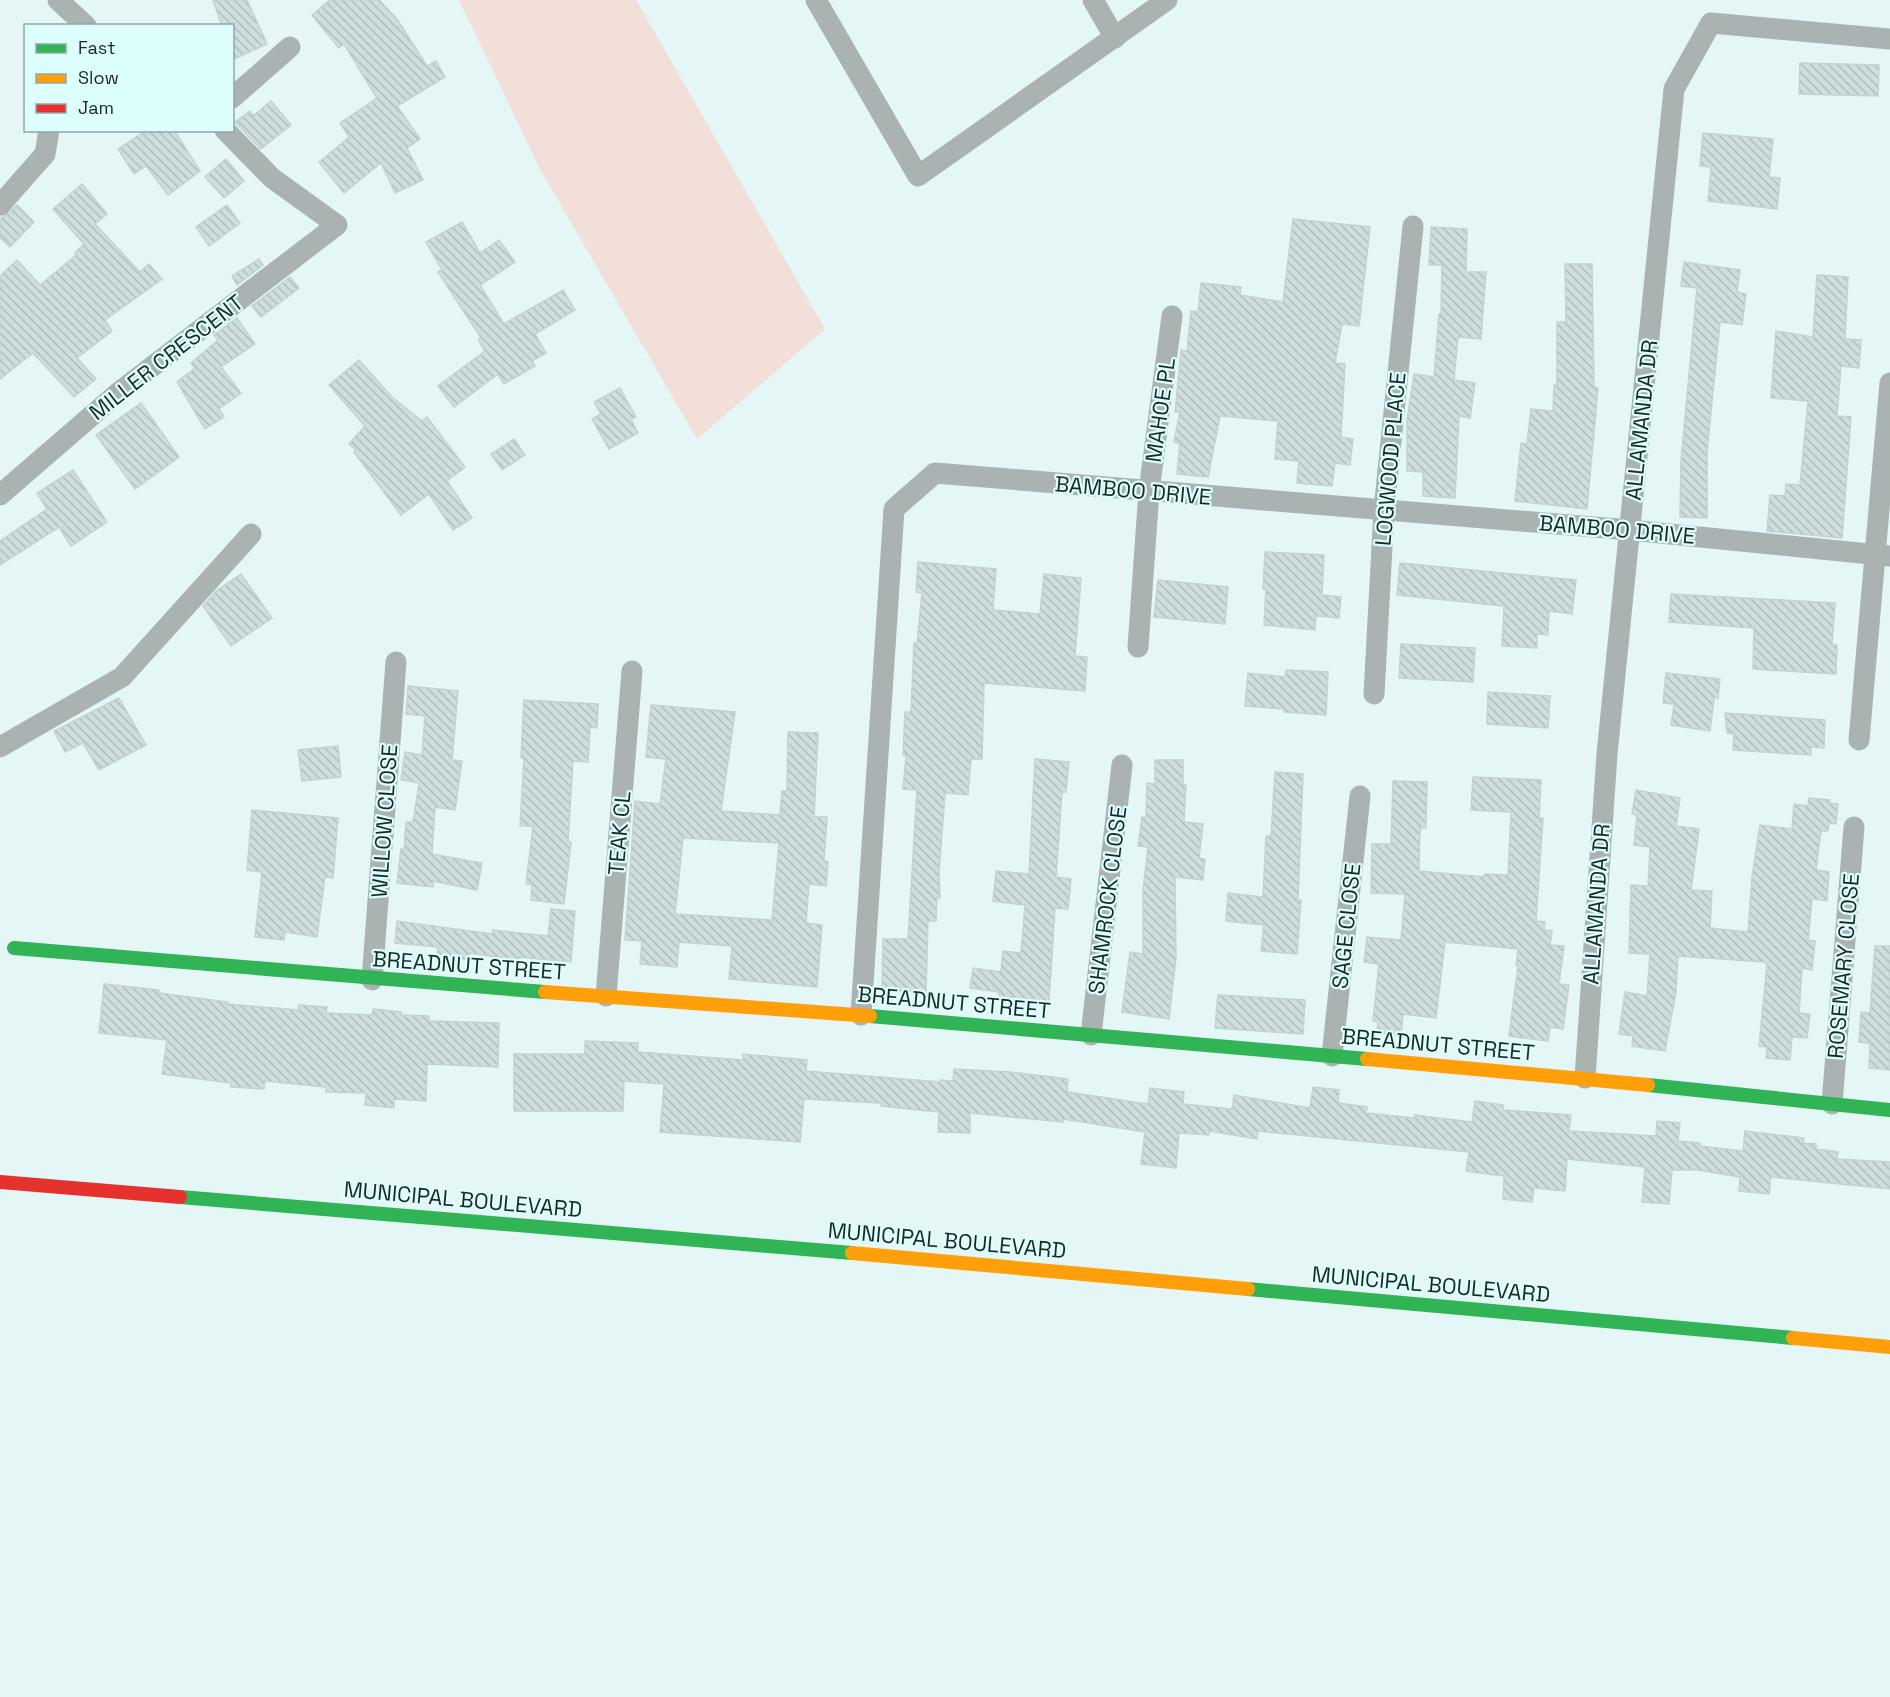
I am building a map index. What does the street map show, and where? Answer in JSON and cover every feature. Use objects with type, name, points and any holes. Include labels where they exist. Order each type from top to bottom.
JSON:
[{"type":"street","points":[[816,0],[918,176],[1167,0]]},
{"type":"street","points":[[1093,0],[1115,38]]},
{"type":"street","name":"ALLAMANDA DR","points":[[1585,1078],[1607,754],[1674,89],[1712,23],[1890,39]]},
{"type":"street","points":[[234,96],[290,47]]},
{"type":"street","points":[[0,206],[45,153],[49,132]]},
{"type":"street","name":"MILLER CRESCENT","points":[[0,495],[119,392],[337,225],[272,178],[227,132]]},
{"type":"street","name":"LOGWOOD PLACE","points":[[1374,694],[1384,510],[1413,226]]},
{"type":"street","name":"MAHOE PL","points":[[1138,647],[1149,491],[1172,316]]},
{"type":"street","points":[[1859,740],[1883,555],[1890,383]]},
{"type":"street","name":"BAMBOO DRIVE","points":[[861,1015],[894,509],[935,473],[1630,530],[1883,555]]},
{"type":"street","points":[[0,747],[122,677],[251,534]]},
{"type":"street","name":"WILLOW CLOSE","points":[[372,980],[396,662]]},
{"type":"street","name":"TEAK CL","points":[[606,996],[632,671]]},
{"type":"street","name":"SHAMROCK CLOSE","points":[[1091,1035],[1122,765]]},
{"type":"street","name":"SAGE CLOSE","points":[[1332,1056],[1360,796]]},
{"type":"street","name":"ROSEMARY CLOSE","points":[[1832,1104],[1854,827]]},
{"type":"street","name":"BREADNUT STREET","points":[[14,948],[372,980],[861,1015],[1585,1078],[1890,1110]]},
{"type":"street","name":"MUNICIPAL BOULEVARD","points":[[0,1182],[842,1251],[1890,1347]]},
{"type":"shaded area","points":[[459,0],[636,0],[825,329],[697,439],[541,171]]},
{"type":"building","points":[[213,0],[247,0],[267,44],[234,59],[234,24],[221,24]]},
{"type":"building","points":[[330,0],[379,0],[397,19],[427,66],[436,61],[445,77],[397,106],[420,139],[407,148],[423,180],[395,193],[381,163],[344,193],[319,162],[349,137],[340,123],[377,98],[344,44],[339,48],[312,15]]},
{"type":"building","points":[[1800,63],[1879,65],[1878,96],[1799,94]]},
{"type":"building","points":[[271,101],[291,125],[261,149],[235,122],[250,111],[253,116]]},
{"type":"building","points":[[144,132],[175,132],[200,171],[168,195],[146,166],[134,174],[118,149]]},
{"type":"building","points":[[1703,133],[1773,139],[1769,177],[1780,178],[1777,209],[1708,201],[1711,167],[1700,166]]},
{"type":"building","points":[[226,159],[244,181],[224,198],[205,177]]},
{"type":"building","points":[[82,184],[107,214],[95,224],[140,272],[149,264],[162,279],[105,320],[112,331],[77,358],[96,379],[74,397],[33,353],[0,379],[0,276],[17,260],[40,285],[76,255],[75,253],[84,244],[53,209]]},
{"type":"building","points":[[17,205],[34,222],[10,247],[0,238],[0,219]]},
{"type":"building","points":[[227,205],[240,223],[209,246],[196,227]]},
{"type":"building","points":[[1293,219],[1370,227],[1359,326],[1342,324],[1335,363],[1345,364],[1341,437],[1353,439],[1350,465],[1335,463],[1332,486],[1297,483],[1299,461],[1275,459],[1278,421],[1220,416],[1208,477],[1177,474],[1180,444],[1174,442],[1180,412],[1175,412],[1181,350],[1187,351],[1191,311],[1198,312],[1201,283],[1241,287],[1240,295],[1283,302]]},
{"type":"building","points":[[462,222],[480,253],[499,240],[515,262],[480,285],[504,324],[563,290],[575,310],[535,334],[546,353],[532,361],[535,366],[504,384],[498,374],[454,407],[438,386],[485,351],[478,340],[481,338],[438,272],[442,270],[426,242]]},
{"type":"building","points":[[1431,227],[1467,229],[1466,272],[1486,272],[1481,339],[1458,337],[1454,380],[1475,383],[1470,418],[1459,416],[1455,498],[1423,496],[1423,472],[1407,471],[1407,420],[1414,374],[1434,377],[1439,314],[1441,314],[1442,265],[1429,265]]},
{"type":"building","points":[[259,259],[263,265],[237,285],[232,276]]},
{"type":"building","points":[[1684,262],[1740,270],[1737,292],[1746,294],[1742,325],[1720,322],[1707,452],[1707,518],[1680,517],[1681,461],[1697,288],[1681,286]]},
{"type":"building","points":[[1565,264],[1592,264],[1594,387],[1598,388],[1587,509],[1515,501],[1521,443],[1527,444],[1531,409],[1553,411],[1554,385],[1557,385],[1557,322],[1566,322]]},
{"type":"building","points":[[1817,275],[1848,277],[1845,339],[1861,340],[1859,368],[1841,366],[1837,416],[1851,417],[1842,538],[1767,531],[1770,495],[1785,496],[1786,484],[1800,485],[1808,401],[1771,398],[1776,331],[1813,337]]},
{"type":"building","points":[[290,277],[299,288],[261,317],[252,306]]},
{"type":"building","points":[[237,318],[255,344],[221,367],[241,393],[219,409],[224,417],[205,429],[177,382],[195,368],[191,363],[218,340],[214,335]]},
{"type":"building","points":[[359,360],[392,397],[422,421],[427,417],[465,467],[447,481],[472,518],[453,530],[429,494],[401,515],[354,452],[356,450],[349,444],[365,426],[329,385]]},
{"type":"building","points":[[620,388],[636,417],[631,419],[638,433],[609,449],[592,419],[601,414],[594,402]]},
{"type":"building","points":[[141,403],[179,457],[135,489],[96,435]]},
{"type":"building","points":[[514,439],[525,455],[502,470],[491,454]]},
{"type":"building","points":[[73,470],[107,522],[71,546],[59,527],[0,565],[0,541],[47,509],[37,493]]},
{"type":"building","points":[[1265,552],[1324,555],[1322,595],[1341,597],[1339,618],[1316,616],[1315,630],[1264,625]]},
{"type":"building","points":[[918,562],[996,569],[993,610],[1040,614],[1044,574],[1081,578],[1075,656],[1087,657],[1085,691],[984,683],[982,759],[971,759],[968,795],[945,793],[939,872],[940,898],[937,897],[936,921],[928,921],[926,992],[882,991],[883,939],[908,939],[917,790],[903,789],[906,756],[903,755],[905,712],[911,712],[914,643],[917,643],[922,593],[916,592]]},
{"type":"building","points":[[1400,563],[1576,580],[1572,614],[1549,611],[1548,635],[1537,634],[1537,648],[1502,646],[1504,606],[1397,595]]},
{"type":"building","points":[[241,574],[272,618],[231,646],[203,606],[216,591]]},
{"type":"building","points":[[1158,580],[1228,587],[1225,624],[1154,617]]},
{"type":"building","points":[[1671,594],[1835,603],[1832,645],[1837,645],[1836,674],[1753,669],[1754,628],[1669,622]]},
{"type":"building","points":[[1401,644],[1475,648],[1473,682],[1399,678]]},
{"type":"building","points":[[1286,670],[1328,672],[1326,715],[1245,706],[1248,673],[1285,677]]},
{"type":"building","points":[[1666,673],[1720,679],[1718,698],[1714,698],[1710,731],[1671,725],[1674,704],[1663,703]]},
{"type":"building","points":[[408,686],[458,691],[452,760],[462,761],[455,810],[435,807],[432,854],[482,863],[477,890],[433,881],[433,887],[397,883],[401,849],[404,850],[406,822],[413,822],[419,783],[401,780],[405,752],[422,755],[425,716],[406,714]]},
{"type":"building","points":[[1488,692],[1550,696],[1548,728],[1487,724]]},
{"type":"building","points":[[119,698],[146,745],[99,770],[83,743],[65,752],[54,731]]},
{"type":"building","points":[[524,700],[598,704],[597,728],[590,727],[588,762],[573,761],[568,841],[571,842],[564,904],[531,900],[532,885],[526,884],[533,826],[520,826],[524,758],[521,758]]},
{"type":"building","points":[[651,705],[735,712],[721,811],[780,815],[782,791],[787,791],[788,732],[818,733],[814,817],[827,817],[824,861],[828,862],[826,886],[809,884],[806,923],[822,925],[817,987],[729,979],[732,946],[679,942],[677,967],[640,964],[642,941],[625,940],[635,801],[660,804],[666,759],[646,757]],"holes":[[[683,838],[779,843],[772,920],[675,914]]]},
{"type":"building","points":[[1725,713],[1825,720],[1824,748],[1811,747],[1811,755],[1733,750],[1734,734],[1727,733]]},
{"type":"building","points":[[338,746],[341,777],[302,781],[298,750]]},
{"type":"building","points":[[1035,759],[1069,762],[1066,792],[1062,792],[1056,877],[1071,879],[1068,909],[1055,908],[1049,1001],[999,996],[999,992],[970,988],[973,968],[1001,972],[1003,951],[1021,953],[1025,905],[993,901],[996,871],[1029,874]]},
{"type":"building","points":[[1155,760],[1183,760],[1183,785],[1186,785],[1184,822],[1203,824],[1199,858],[1205,859],[1203,880],[1175,877],[1176,958],[1169,1019],[1122,1012],[1130,952],[1143,954],[1143,890],[1148,847],[1138,846],[1142,817],[1146,817],[1147,783],[1155,784]]},
{"type":"building","points":[[1275,772],[1303,774],[1298,900],[1301,900],[1297,954],[1261,951],[1264,925],[1226,921],[1228,893],[1263,897],[1266,836],[1271,836]]},
{"type":"building","points":[[1473,777],[1541,780],[1539,818],[1543,818],[1536,921],[1545,922],[1544,930],[1552,931],[1550,945],[1564,946],[1559,984],[1569,985],[1563,1029],[1550,1027],[1548,1041],[1509,1036],[1518,949],[1445,942],[1436,1018],[1403,1014],[1401,1036],[1377,1033],[1378,1022],[1373,1021],[1379,964],[1364,962],[1367,937],[1401,940],[1405,894],[1371,893],[1372,844],[1391,844],[1393,781],[1427,782],[1426,828],[1420,828],[1419,871],[1484,877],[1484,874],[1508,875],[1511,812],[1471,810]]},
{"type":"building","points":[[1636,790],[1680,798],[1676,826],[1699,829],[1691,890],[1712,891],[1710,928],[1748,932],[1752,877],[1760,825],[1792,829],[1794,804],[1808,806],[1809,798],[1830,800],[1829,803],[1838,804],[1836,824],[1829,823],[1828,831],[1821,831],[1816,870],[1829,872],[1827,901],[1812,899],[1808,940],[1815,941],[1812,970],[1802,968],[1799,1013],[1810,1014],[1807,1038],[1792,1037],[1790,1060],[1766,1058],[1767,1047],[1759,1046],[1767,965],[1764,962],[1678,956],[1676,992],[1665,1051],[1632,1046],[1633,1036],[1619,1034],[1625,992],[1647,996],[1650,954],[1629,953],[1631,885],[1648,886],[1650,847],[1634,845],[1637,815],[1632,814]]},
{"type":"building","points":[[252,810],[338,818],[333,878],[325,877],[317,937],[285,932],[284,940],[255,937],[262,872],[247,870]]},
{"type":"building","points":[[551,909],[575,911],[571,962],[520,957],[519,961],[470,953],[469,960],[437,957],[438,947],[395,943],[397,921],[492,934],[493,930],[548,936]]},
{"type":"building","points":[[1875,946],[1890,946],[1890,1070],[1869,1068],[1870,1043],[1859,1042],[1861,1012],[1870,1013]]},
{"type":"building","points":[[104,984],[159,990],[159,993],[228,1002],[227,1004],[299,1010],[299,1005],[327,1007],[326,1013],[372,1015],[373,1009],[401,1012],[401,1015],[429,1016],[429,1021],[499,1023],[498,1067],[427,1064],[426,1101],[394,1099],[394,1108],[365,1105],[366,1093],[326,1092],[326,1087],[265,1081],[264,1089],[231,1087],[231,1083],[162,1074],[167,1040],[99,1033]]},
{"type":"building","points":[[1218,995],[1305,1000],[1303,1034],[1215,1028]]},
{"type":"building","points":[[585,1041],[638,1043],[638,1052],[743,1060],[743,1054],[807,1060],[806,1071],[940,1082],[940,1080],[953,1081],[954,1069],[1010,1072],[1068,1079],[1067,1092],[1148,1104],[1150,1088],[1184,1092],[1183,1104],[1232,1109],[1234,1095],[1310,1108],[1313,1087],[1339,1090],[1338,1103],[1367,1107],[1366,1113],[1414,1118],[1415,1115],[1472,1122],[1475,1101],[1503,1105],[1503,1110],[1571,1115],[1569,1131],[1656,1136],[1657,1121],[1680,1123],[1678,1141],[1700,1143],[1700,1146],[1743,1151],[1745,1131],[1804,1138],[1803,1143],[1816,1144],[1816,1149],[1838,1152],[1837,1159],[1890,1162],[1890,1189],[1771,1177],[1769,1194],[1739,1191],[1740,1177],[1698,1170],[1672,1170],[1669,1204],[1642,1202],[1645,1167],[1567,1159],[1565,1191],[1534,1188],[1532,1202],[1503,1199],[1504,1176],[1466,1171],[1469,1152],[1258,1131],[1257,1139],[1209,1131],[1209,1135],[1179,1133],[1176,1168],[1141,1164],[1145,1132],[1063,1119],[1063,1122],[970,1113],[970,1133],[938,1132],[939,1112],[881,1106],[881,1103],[804,1099],[800,1142],[660,1132],[664,1084],[624,1081],[623,1111],[514,1111],[514,1054],[585,1054]]},
{"type":"traffic: fast","points":[[14,948],[545,992]]},
{"type":"traffic: fast","points":[[870,1016],[1367,1059]]},
{"type":"traffic: fast","points":[[1648,1085],[1890,1110]]},
{"type":"traffic: fast","points":[[180,1197],[852,1253]]},
{"type":"traffic: fast","points":[[1248,1289],[1793,1338]]},
{"type":"traffic: slow","points":[[545,992],[870,1016]]},
{"type":"traffic: slow","points":[[1367,1059],[1648,1085]]},
{"type":"traffic: slow","points":[[852,1253],[1248,1289]]},
{"type":"traffic: slow","points":[[1793,1338],[1890,1347]]},
{"type":"traffic: jam","points":[[0,1182],[180,1197]]}]
